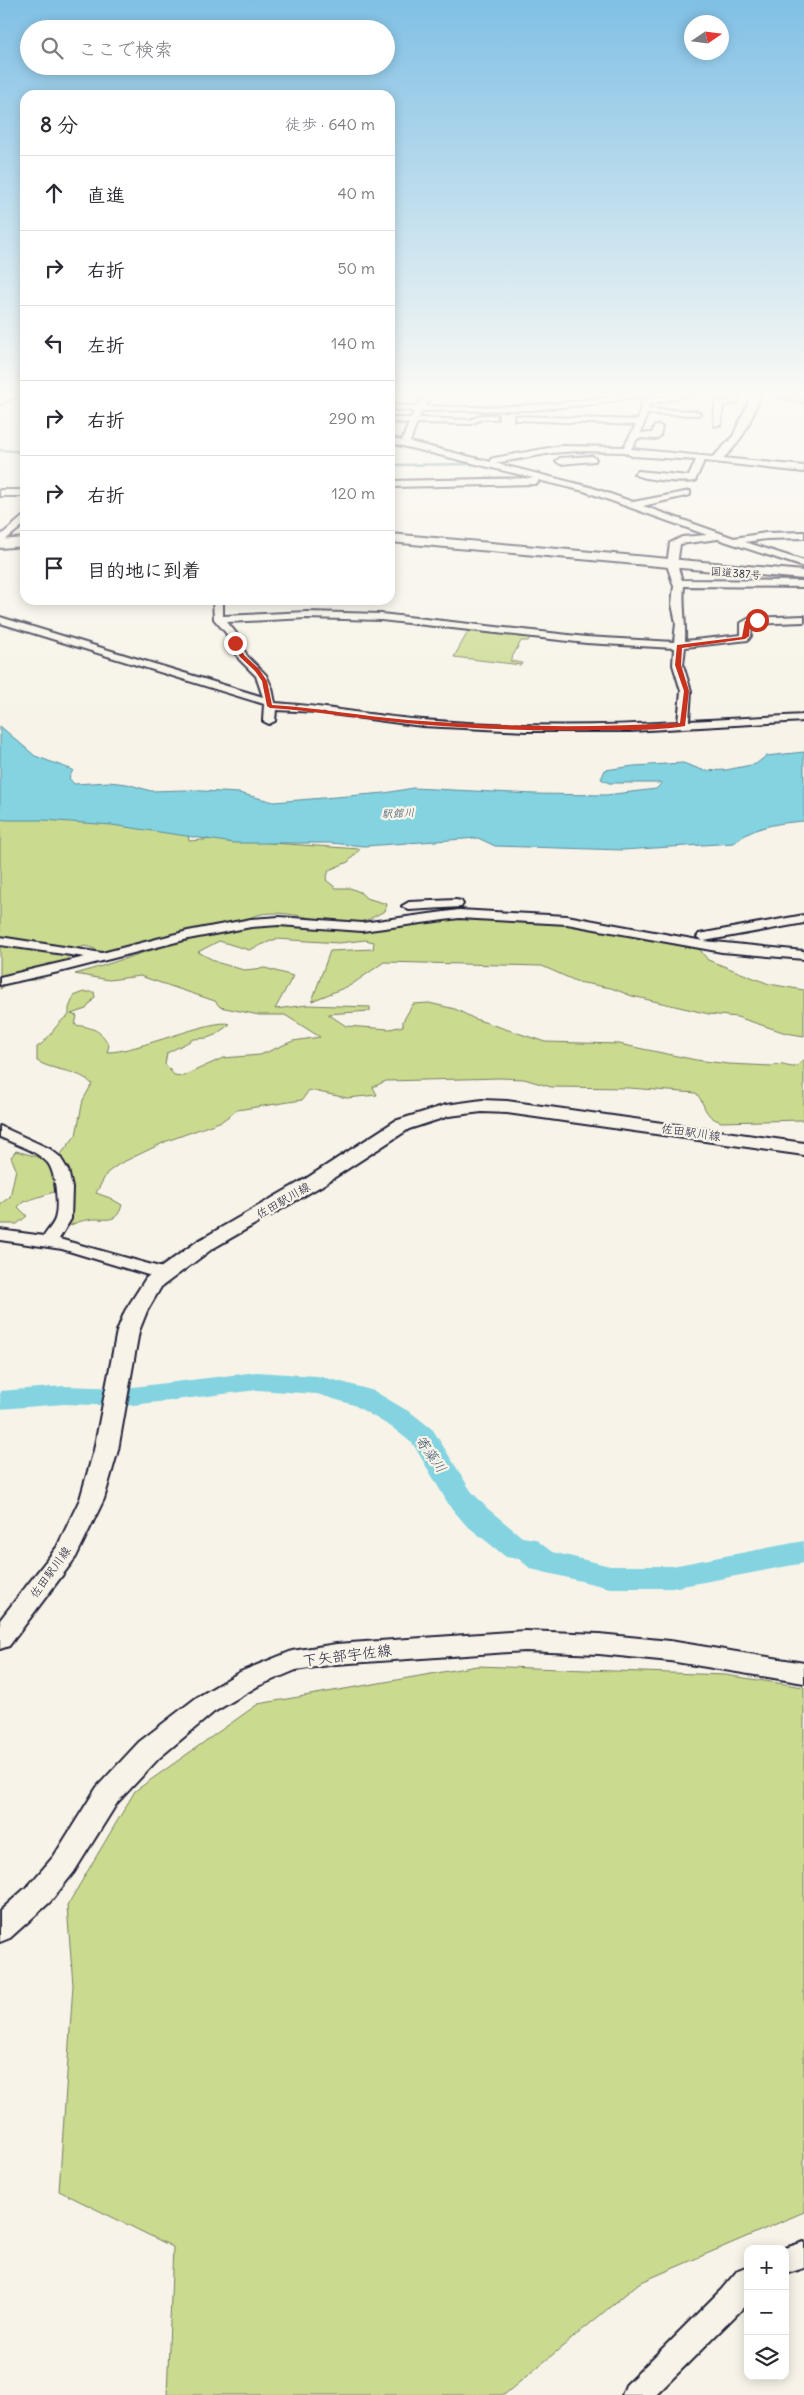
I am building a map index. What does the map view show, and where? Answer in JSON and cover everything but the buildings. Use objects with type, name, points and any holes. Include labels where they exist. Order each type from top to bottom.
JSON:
[{"type":"highway","name":"国道387号","points":[[395,538],[804,579]]},
{"type":"highway","points":[[0,542],[20,542]]},
{"type":"highway","name":"国道387号","points":[[672,565],[804,575]]},
{"type":"main road","name":"佐田駅川線","points":[[0,1639],[67,1551],[92,1499],[106,1450],[128,1331],[136,1311],[153,1283],[205,1245],[314,1182],[392,1130],[416,1119],[446,1111],[482,1106],[521,1108],[804,1149]]},
{"type":"main road","name":"下矢部宇佐線","points":[[0,1930],[40,1893],[64,1864],[107,1795],[149,1750],[205,1705],[249,1679],[292,1662],[336,1654],[525,1641],[599,1644],[670,1651],[804,1673]]},
{"type":"street","points":[[639,507],[733,541],[804,564]]},
{"type":"street","points":[[0,542],[20,524]]},
{"type":"street","points":[[733,541],[769,536],[804,535]]},
{"type":"street","points":[[683,725],[686,691],[678,665],[681,626],[677,604],[678,583],[672,565],[676,542],[720,536]]},
{"type":"street","points":[[678,583],[804,584]]},
{"type":"street","points":[[777,592],[804,593]]},
{"type":"street","points":[[217,605],[216,611],[219,619],[232,635],[242,656],[262,677],[269,704],[269,721]]},
{"type":"street","points":[[219,619],[307,615],[381,617],[586,640],[679,646],[744,638],[746,636],[746,623],[750,621],[804,619]]},
{"type":"street","points":[[0,620],[269,704],[406,721],[478,726],[588,729],[804,718]]},
{"type":"street","points":[[409,906],[463,905],[567,914],[744,951],[804,955]]},
{"type":"street","points":[[0,981],[65,968],[104,956],[249,923],[283,921],[359,927],[388,924],[428,916],[460,914],[579,921],[703,941],[804,919]]},
{"type":"street","points":[[0,941],[82,955],[104,956]]},
{"type":"street","points":[[0,1131],[44,1152],[60,1170],[64,1188],[63,1219],[50,1240]]},
{"type":"street","points":[[0,1235],[50,1240],[164,1274]]},
{"type":"street","points":[[789,2260],[804,2255]]},
{"type":"street","points":[[636,2395],[744,2285]]},
{"type":"green space","points":[[470,628],[532,635],[528,641],[521,641],[510,661],[522,663],[521,665],[454,657]]},
{"type":"green space","points":[[0,816],[71,820],[188,833],[189,841],[215,839],[360,849],[348,862],[329,870],[326,880],[336,888],[350,888],[360,892],[366,898],[387,904],[385,911],[367,920],[350,923],[272,913],[257,915],[244,921],[104,955],[96,953],[95,949],[85,946],[76,949],[62,965],[50,972],[34,980],[12,981],[0,989]]},
{"type":"green space","points":[[430,917],[549,919],[697,946],[708,960],[769,984],[804,990],[804,1036],[786,1033],[737,1017],[709,1014],[632,996],[611,988],[578,982],[542,966],[384,962],[351,985],[312,1001],[330,951],[373,949],[374,942],[365,940],[339,943],[276,939],[249,950],[219,941],[198,952],[219,963],[244,970],[265,968],[293,976],[275,1009],[307,1005],[370,1007],[370,1011],[328,1014],[346,1026],[390,1029],[403,1026],[403,1021],[413,1004],[429,1003],[455,1009],[475,1019],[545,1042],[619,1044],[696,1060],[729,1064],[794,1067],[804,1060],[804,1120],[721,1122],[708,1113],[696,1093],[629,1088],[551,1087],[524,1079],[386,1081],[373,1087],[377,1095],[347,1098],[309,1090],[302,1100],[237,1110],[222,1121],[167,1141],[119,1164],[107,1173],[96,1193],[122,1205],[119,1212],[113,1218],[84,1221],[60,1230],[57,1191],[23,1202],[18,1207],[27,1216],[17,1224],[0,1224],[0,1204],[10,1197],[16,1169],[11,1157],[16,1151],[42,1158],[68,1174],[61,1154],[76,1135],[83,1100],[92,1084],[87,1079],[74,1073],[44,1065],[37,1061],[37,1047],[69,1015],[69,1008],[74,996],[84,992],[94,992],[95,997],[86,1009],[71,1014],[77,1016],[75,1025],[91,1028],[103,1036],[109,1046],[107,1052],[136,1047],[208,1026],[222,1023],[230,1024],[215,1035],[194,1039],[167,1053],[165,1064],[174,1075],[183,1076],[223,1058],[260,1055],[293,1041],[320,1037],[285,1015],[259,1015],[220,1007],[215,1001],[140,976],[109,980],[75,974],[182,940],[248,926],[347,928]]},
{"type":"green space","points":[[477,1666],[725,1675],[804,1687],[804,2212],[639,2283],[504,2395],[167,2395],[173,2247],[59,2191],[73,1985],[67,1906],[135,1791],[258,1704]]},
{"type":"water","name":"駅館川","points":[[0,726],[35,756],[73,770],[69,778],[74,784],[109,782],[127,784],[151,791],[185,790],[239,793],[274,802],[385,793],[413,788],[534,794],[606,795],[656,789],[662,783],[609,783],[601,779],[605,770],[683,763],[705,771],[726,770],[756,764],[766,756],[804,752],[804,821],[776,824],[758,829],[734,843],[623,850],[495,846],[478,838],[365,846],[330,843],[234,843],[112,825],[44,820],[6,820],[0,819]]},
{"type":"waterway","name":"寄藻川","points":[[0,1400],[64,1395],[125,1397],[257,1381],[317,1385],[364,1398],[403,1421],[423,1437],[460,1498],[476,1516],[517,1549],[524,1547],[542,1561],[610,1577],[672,1577],[804,1552]]},
{"type":"route","points":[[235,643],[245,660],[257,670],[265,681],[270,706],[422,723],[551,729],[632,728],[683,725],[686,691],[678,665],[679,646],[744,638],[746,636],[746,623],[757,620]]}]
